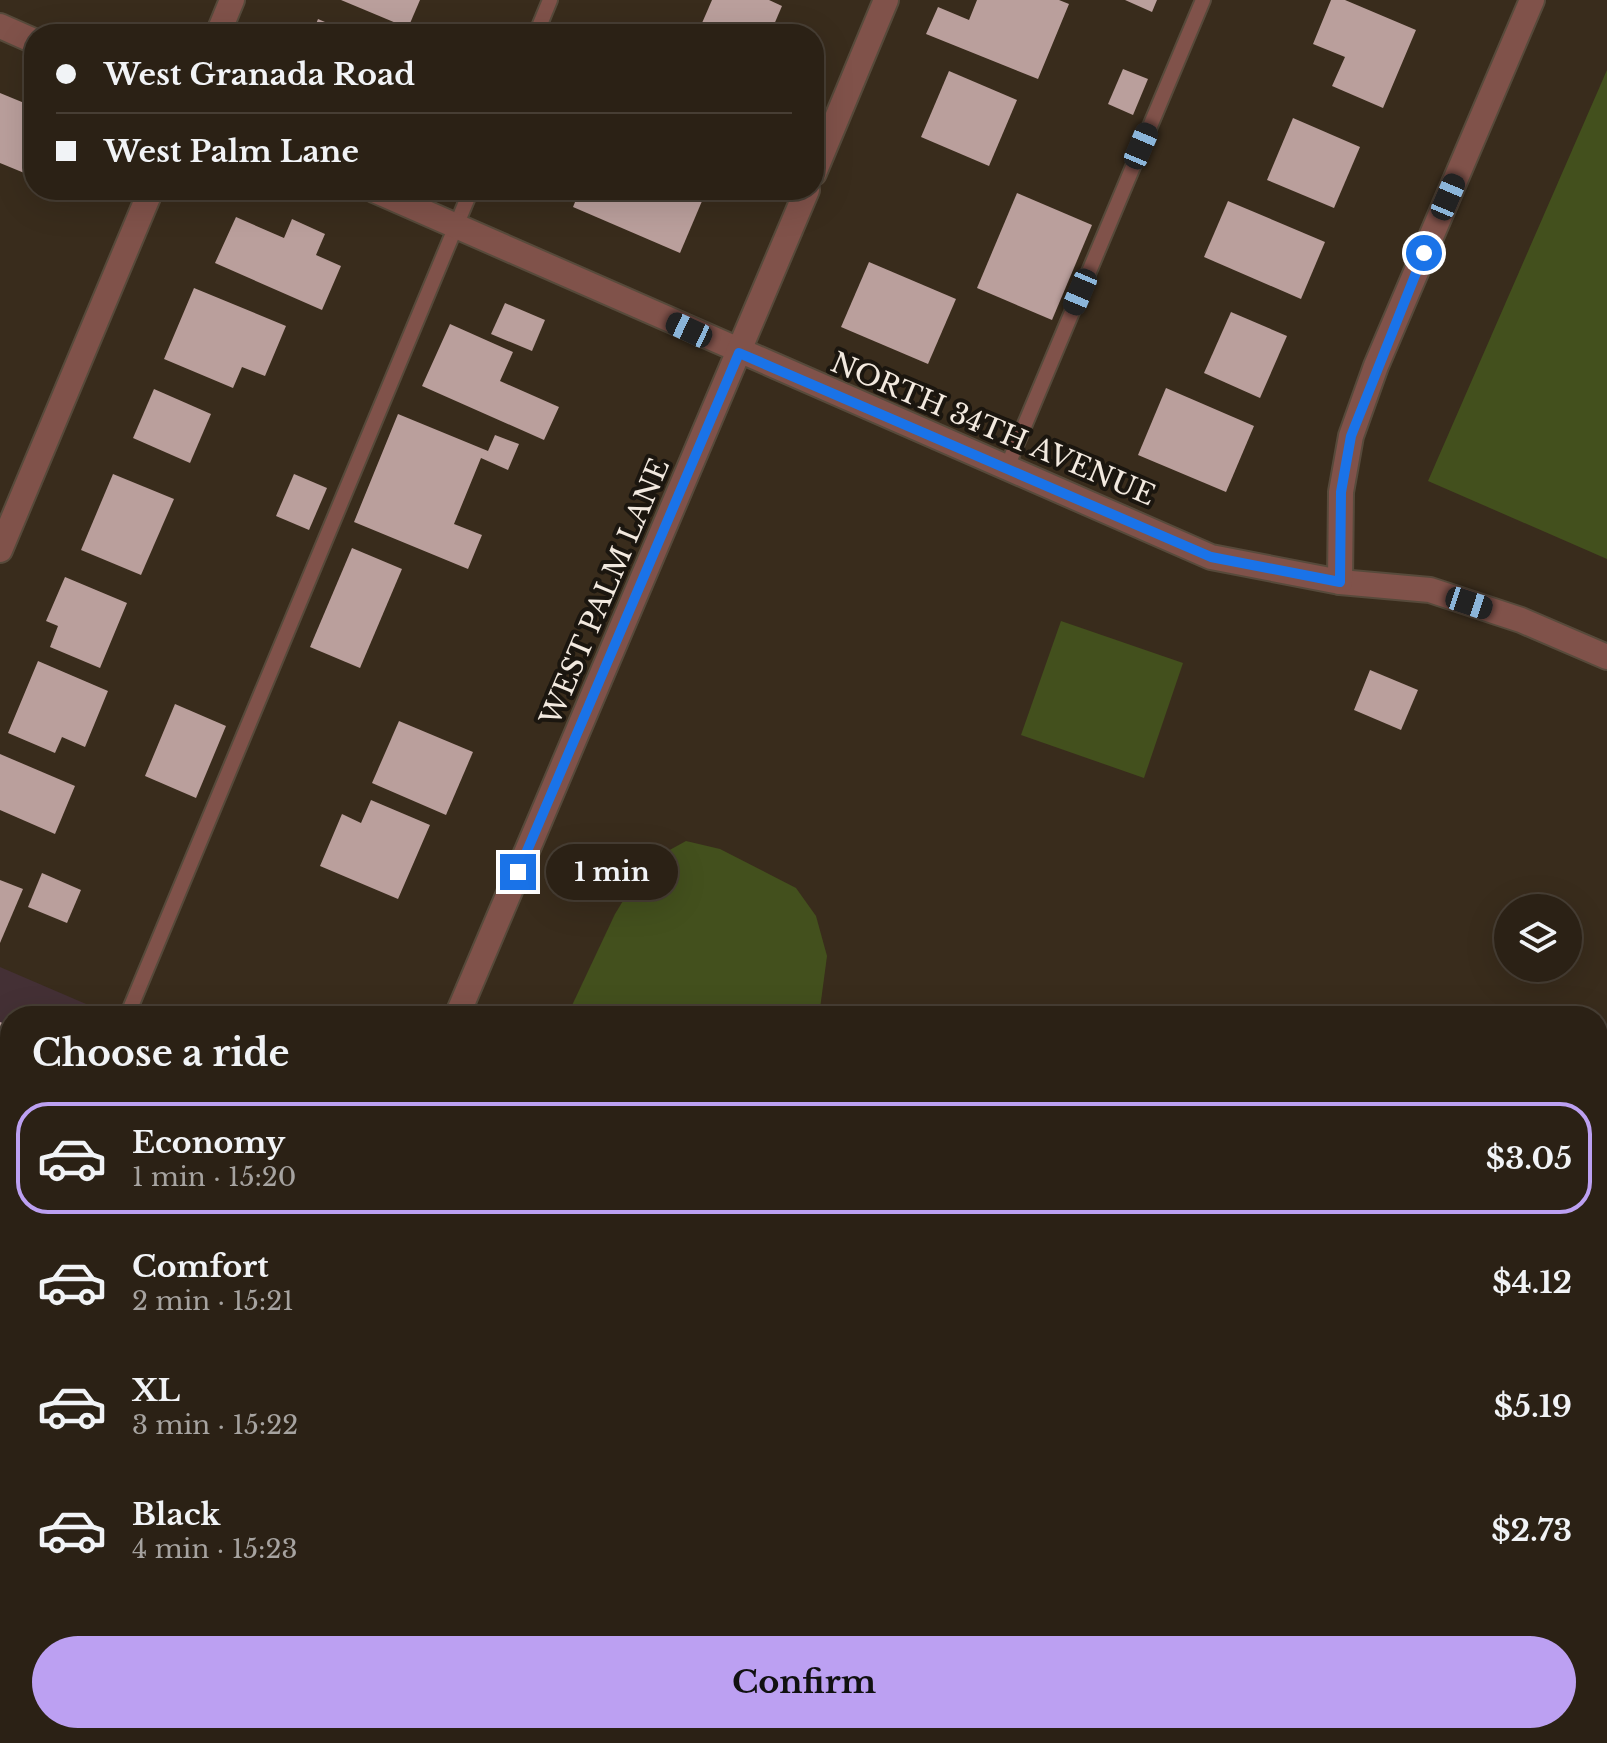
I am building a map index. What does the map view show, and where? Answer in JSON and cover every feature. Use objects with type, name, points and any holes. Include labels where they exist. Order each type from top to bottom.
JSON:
[{"type":"street","points":[[222,24],[232,0]]},
{"type":"street","points":[[824,149],[886,0]]},
{"type":"street","points":[[1340,582],[1341,492],[1351,436],[1376,366],[1532,0]]},
{"type":"street","points":[[0,26],[24,37]]},
{"type":"street","points":[[0,550],[147,200]]},
{"type":"street","name":"NORTH 34TH AVENUE","points":[[397,200],[739,353],[1211,557],[1340,582],[1430,590],[1521,620],[1607,657]]},
{"type":"street","name":"WEST PALM LANE","points":[[461,1006],[803,200]]},
{"type":"lane","points":[[540,24],[550,0]]},
{"type":"lane","points":[[1007,467],[1203,0]]},
{"type":"lane","points":[[131,1006],[467,200]]},
{"type":"shaded area","points":[[0,967],[91,1006],[0,1006]]},
{"type":"green space","points":[[1607,70],[1607,559],[1428,481]]},
{"type":"green space","points":[[1061,621],[1183,663],[1144,778],[1021,735]]},
{"type":"green space","points":[[686,841],[720,849],[796,888],[816,916],[827,956],[820,1006],[572,1006],[615,914],[646,863]]},
{"type":"building","points":[[341,0],[420,0],[410,24],[398,24]]},
{"type":"building","points":[[712,0],[769,0],[782,6],[774,24],[702,24]]},
{"type":"building","points":[[977,0],[1059,0],[1069,4],[1038,79],[926,34],[938,7],[969,20]]},
{"type":"building","points":[[1125,0],[1157,0],[1152,12]]},
{"type":"building","points":[[1331,0],[1345,0],[1416,30],[1383,108],[1332,86],[1345,57],[1313,44]]},
{"type":"building","points":[[1123,69],[1148,79],[1133,115],[1108,104]]},
{"type":"building","points":[[949,71],[1017,100],[989,166],[921,137]]},
{"type":"building","points":[[0,93],[24,103],[24,173],[0,163]]},
{"type":"building","points":[[1293,118],[1360,147],[1334,208],[1267,180]]},
{"type":"building","points":[[1017,193],[1092,225],[1052,320],[977,288]]},
{"type":"building","points":[[576,200],[702,200],[680,253],[573,207]]},
{"type":"building","points":[[1228,201],[1325,242],[1301,299],[1204,257]]},
{"type":"building","points":[[236,217],[284,238],[292,219],[325,234],[316,255],[341,266],[322,310],[215,263]]},
{"type":"building","points":[[869,262],[956,299],[928,364],[841,327]]},
{"type":"building","points":[[194,288],[286,326],[265,376],[242,367],[233,388],[164,359]]},
{"type":"building","points":[[505,303],[545,320],[532,351],[491,334]]},
{"type":"building","points":[[1231,312],[1287,336],[1260,398],[1204,373]]},
{"type":"building","points":[[450,324],[513,352],[500,381],[559,407],[544,440],[422,386]]},
{"type":"building","points":[[1166,388],[1254,426],[1226,492],[1138,455]]},
{"type":"building","points":[[154,389],[211,414],[190,463],[133,438]]},
{"type":"building","points":[[398,414],[488,451],[495,435],[519,444],[508,470],[481,458],[454,524],[482,535],[468,569],[354,522]]},
{"type":"building","points":[[113,474],[174,499],[141,575],[81,550]]},
{"type":"building","points":[[294,474],[327,488],[309,530],[276,516]]},
{"type":"building","points":[[352,548],[402,569],[360,668],[310,647]]},
{"type":"building","points":[[65,577],[127,603],[100,668],[50,647],[58,626],[46,621]]},
{"type":"building","points":[[38,661],[108,691],[85,747],[62,737],[55,753],[8,733]]},
{"type":"building","points":[[1370,670],[1418,690],[1401,730],[1354,710]]},
{"type":"building","points":[[175,704],[226,726],[196,798],[145,776]]},
{"type":"building","points":[[399,721],[473,752],[446,815],[372,783]]},
{"type":"building","points":[[0,754],[75,786],[55,834],[0,810]]},
{"type":"building","points":[[371,800],[430,825],[398,899],[320,866],[342,814],[361,823]]},
{"type":"building","points":[[42,873],[81,890],[67,923],[28,907]]},
{"type":"building","points":[[0,880],[23,889],[0,943]]},
{"type":"route","points":[[518,872],[739,353],[1211,557],[1340,582],[1341,492],[1351,436],[1376,366],[1424,253]]}]
